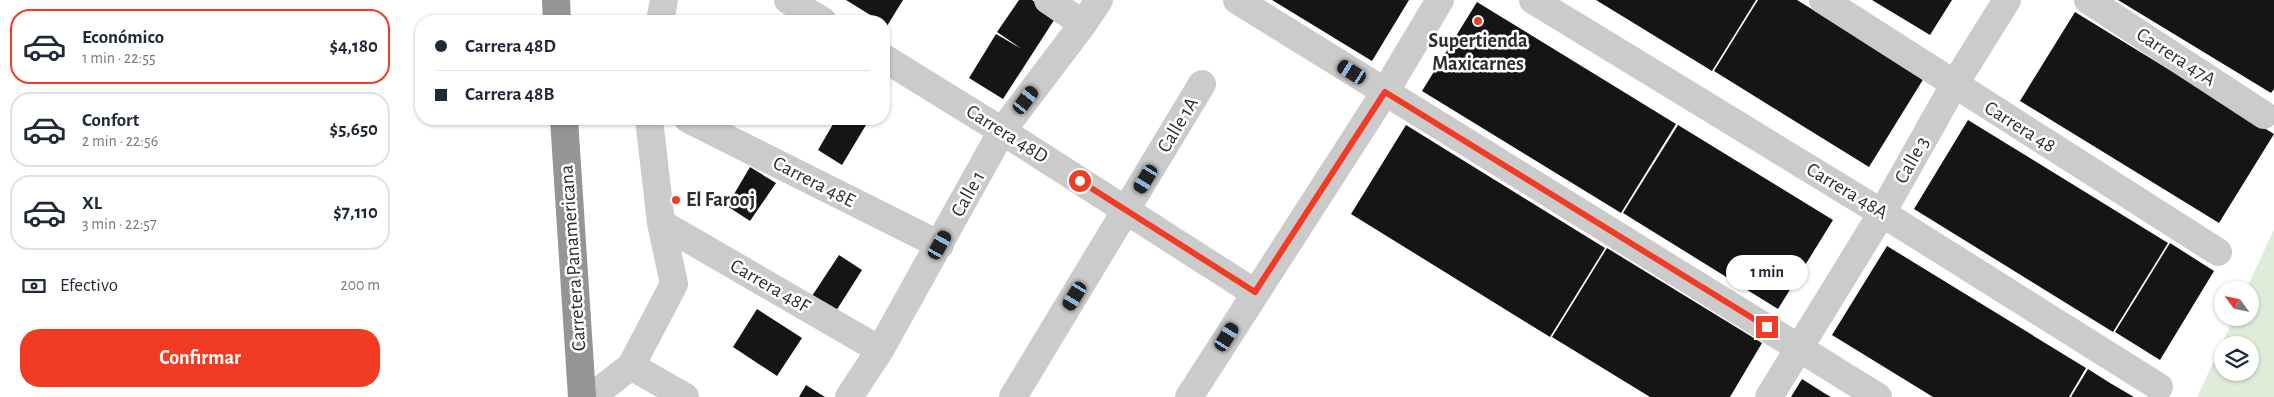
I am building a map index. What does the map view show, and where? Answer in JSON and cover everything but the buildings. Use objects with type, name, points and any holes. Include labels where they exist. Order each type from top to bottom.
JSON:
[{"type":"highway","points":[[556,0],[557,15]]},
{"type":"highway","name":"Carretera Panamericana","points":[[564,125],[582,397]]},
{"type":"street","points":[[661,15],[664,0]]},
{"type":"street","points":[[788,0],[813,15]]},
{"type":"street","points":[[1048,0],[1083,24]]},
{"type":"street","name":"Calle 1","points":[[849,397],[880,350],[1002,131],[1099,0]]},
{"type":"street","points":[[1237,0],[1878,397]]},
{"type":"street","points":[[1189,397],[1385,92],[1440,0]]},
{"type":"street","name":"Carrera 48A","points":[[1533,0],[1882,213],[2159,387]]},
{"type":"street","name":"Carrera 48","points":[[1823,0],[2218,252]]},
{"type":"street","name":"Calle 3","points":[[1769,397],[1882,213],[1954,85],[2007,0]]},
{"type":"street","name":"Carrera 47A","points":[[2088,0],[2264,115]]},
{"type":"street","name":"Carrera 48D","points":[[890,62],[1255,292]]},
{"type":"street","name":"Calle 1A","points":[[1013,397],[1202,84]]},
{"type":"street","points":[[591,397],[631,366],[674,284],[661,223],[650,125]]},
{"type":"street","name":"Carrera 48E","points":[[700,125],[940,245]]},
{"type":"street","name":"Carrera 48F","points":[[661,223],[880,350]]},
{"type":"street","points":[[631,366],[685,397]]},
{"type":"green space","points":[[2274,229],[2274,397],[2197,397],[2214,361],[2214,381],[2259,381],[2259,336],[2226,336],[2230,326],[2259,326],[2259,281],[2250,281]]},
{"type":"place","name":"Supertienda Maxicarnes","points":[[1478,21]]},
{"type":"place","name":"El Farooj","points":[[676,200]]},
{"type":"route","points":[[1080,181],[1255,292],[1385,92],[1767,327]]}]
